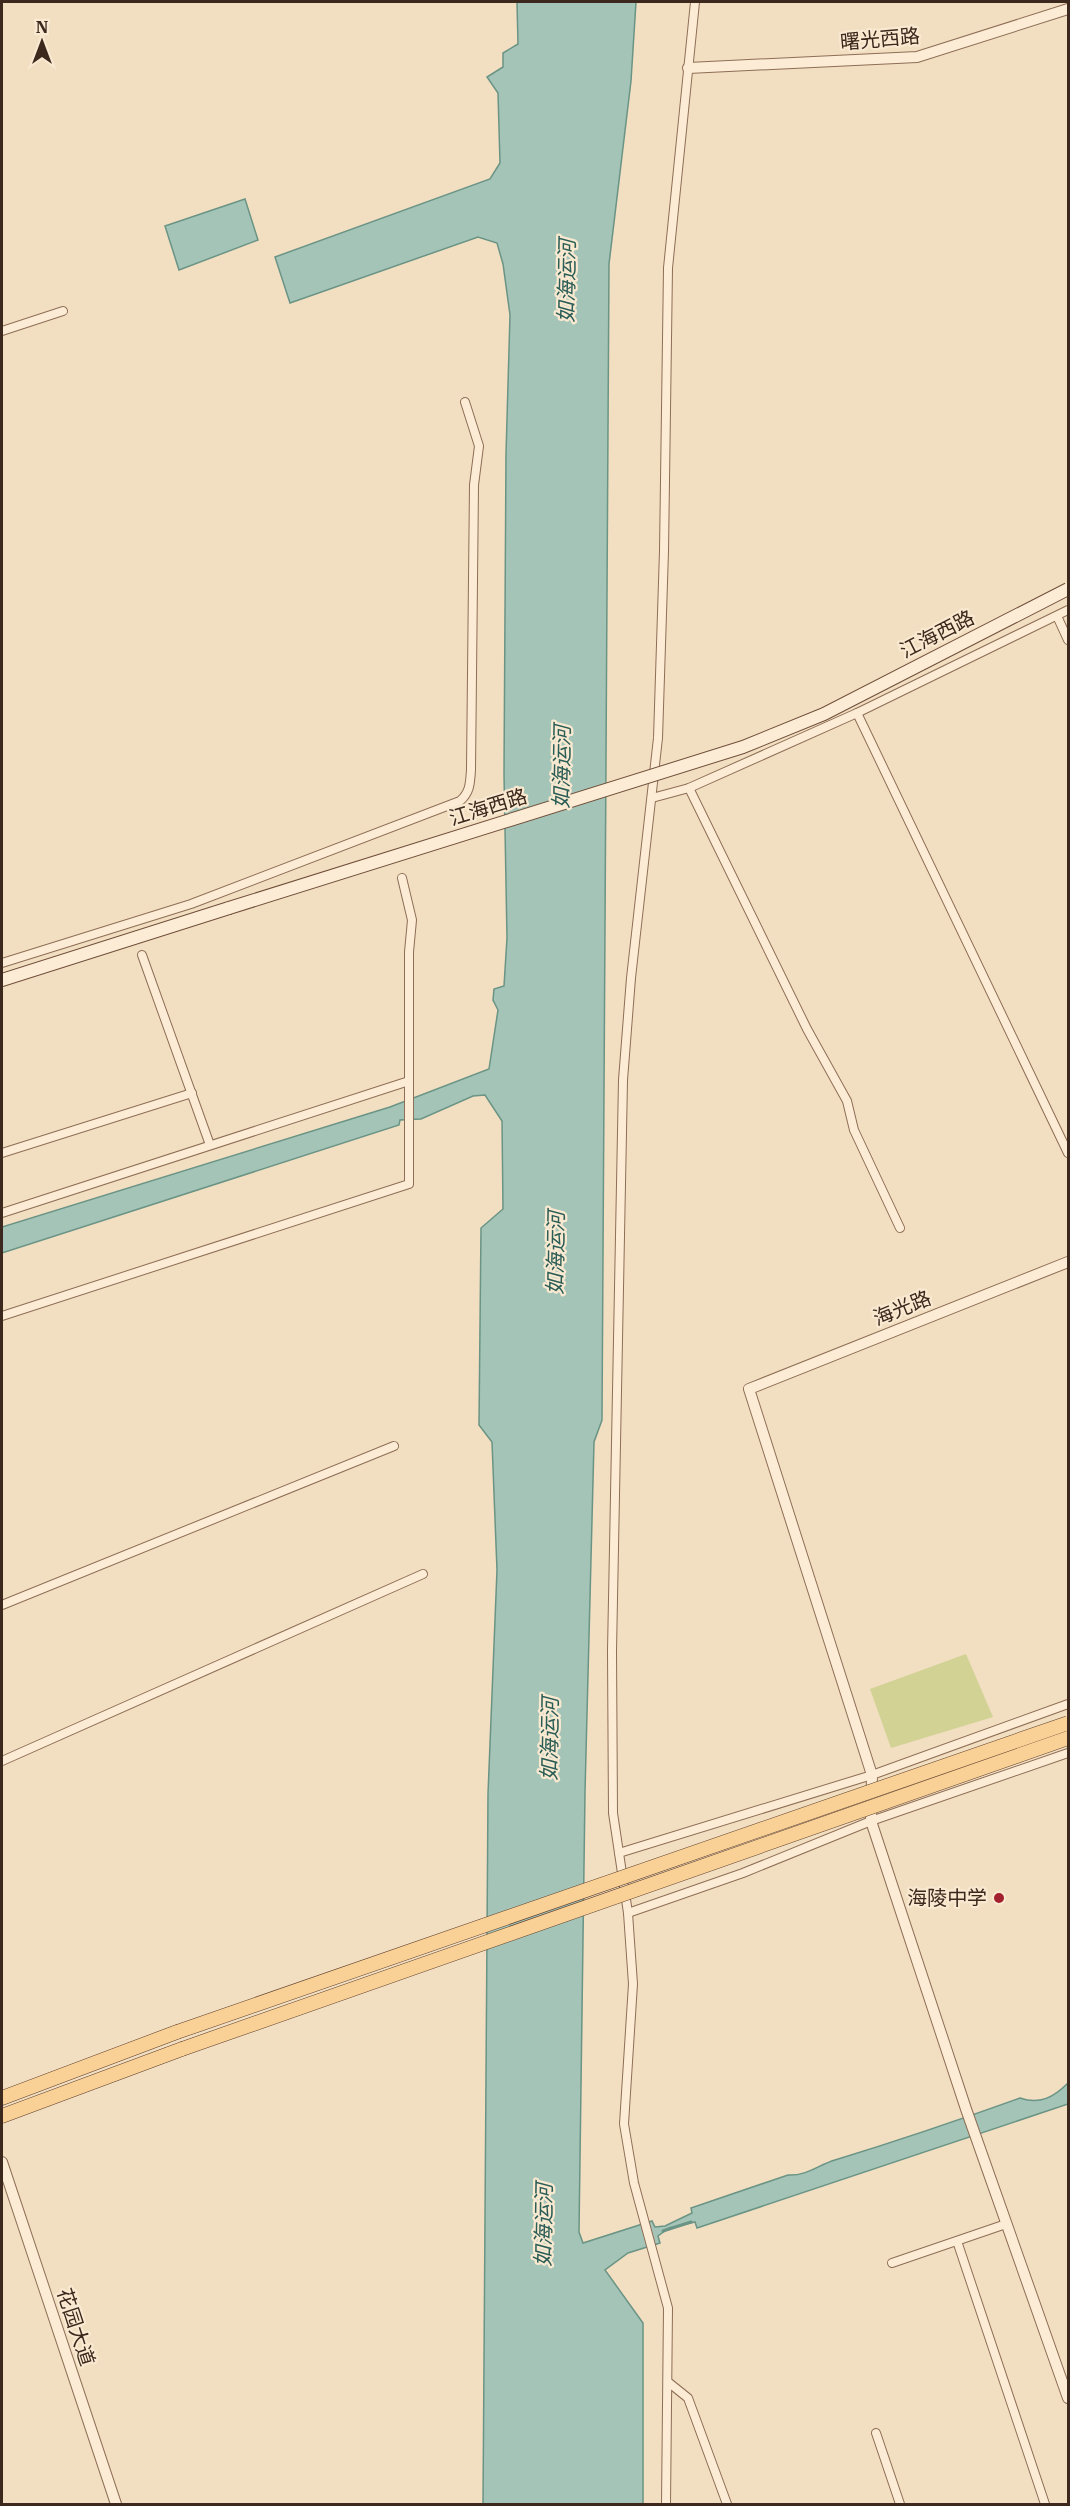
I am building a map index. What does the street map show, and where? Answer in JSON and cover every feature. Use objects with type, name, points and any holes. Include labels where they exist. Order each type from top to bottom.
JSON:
[{"type":"main road","name":"江海西路","points":[[2,980],[743,747],[824,714],[1068,589]]},
{"type":"main road","points":[[2,2098],[177,2032],[1068,1723]]},
{"type":"main road","points":[[2,2116],[182,2049],[1068,1738]]},
{"type":"street","points":[[666,2505],[668,2308],[634,2183],[624,2124],[633,1984],[628,1913],[613,1813],[612,1651],[623,1080],[631,978],[658,738],[664,551],[668,268],[694,2]]},
{"type":"street","name":"曙光西路","points":[[688,68],[917,57],[1068,9]]},
{"type":"street","points":[[2,331],[63,311]]},
{"type":"street","points":[[2,963],[191,904],[460,801],[466,795],[470,787],[471,771],[474,485],[479,446],[465,402]]},
{"type":"street","points":[[651,798],[689,788],[857,713],[1068,610]]},
{"type":"street","points":[[1057,616],[1068,640]]},
{"type":"street","points":[[857,713],[1068,1153]]},
{"type":"street","points":[[689,788],[807,1029],[848,1101],[854,1130],[900,1228]]},
{"type":"street","points":[[2,1316],[409,1184],[412,920],[402,878]]},
{"type":"street","points":[[142,955],[210,1145]]},
{"type":"street","points":[[2,1214],[409,1081]]},
{"type":"street","points":[[2,1153],[192,1093]]},
{"type":"street","name":"海光路","points":[[872,1774],[749,1389],[1068,1262]]},
{"type":"street","points":[[2,1605],[394,1446]]},
{"type":"street","points":[[2,1761],[423,1574]]},
{"type":"street","points":[[619,1853],[872,1774],[1068,1704]]},
{"type":"street","points":[[628,1913],[743,1873],[871,1821],[1068,1753]]},
{"type":"street","points":[[872,1774],[871,1821],[966,2109],[1068,2398]]},
{"type":"street","name":"花园大道","points":[[2,2162],[116,2505]]},
{"type":"street","points":[[892,2263],[1006,2224]]},
{"type":"street","points":[[957,2241],[1045,2505]]},
{"type":"street","points":[[668,2382],[688,2398],[727,2505]]},
{"type":"street","points":[[876,2433],[900,2505]]},
{"type":"green space","points":[[966,1654],[993,1717],[891,1748],[870,1689]]},
{"type":"water","name":"如海运河","points":[[517,2],[636,2],[631,81],[609,264],[602,1420],[594,1442],[585,1792],[579,2232],[583,2243],[652,2221],[655,2227],[665,2226],[692,2213],[691,2208],[788,2175],[807,2172],[829,2162],[1020,2098],[1040,2100],[1057,2092],[1068,2083],[1068,2104],[697,2228],[695,2222],[669,2228],[658,2236],[660,2243],[628,2253],[605,2270],[643,2323],[643,2504],[483,2504],[488,1794],[497,1570],[492,1442],[479,1425],[481,1228],[503,1209],[502,1121],[485,1095],[473,1096],[421,1119],[400,1120],[399,1125],[2,1253],[2,1227],[390,1107],[489,1069],[498,1010],[493,1000],[494,989],[504,986],[507,938],[504,774],[506,454],[510,315],[503,264],[497,243],[478,237],[290,303],[275,257],[490,179],[500,163],[498,93],[487,77],[503,67],[503,53],[518,44]]},
{"type":"water","points":[[245,199],[258,240],[179,270],[165,226]]},
{"type":"waterway","points":[[663,2231],[691,2222]]},
{"type":"place","name":"海陵中学","points":[[999,1898]]}]
